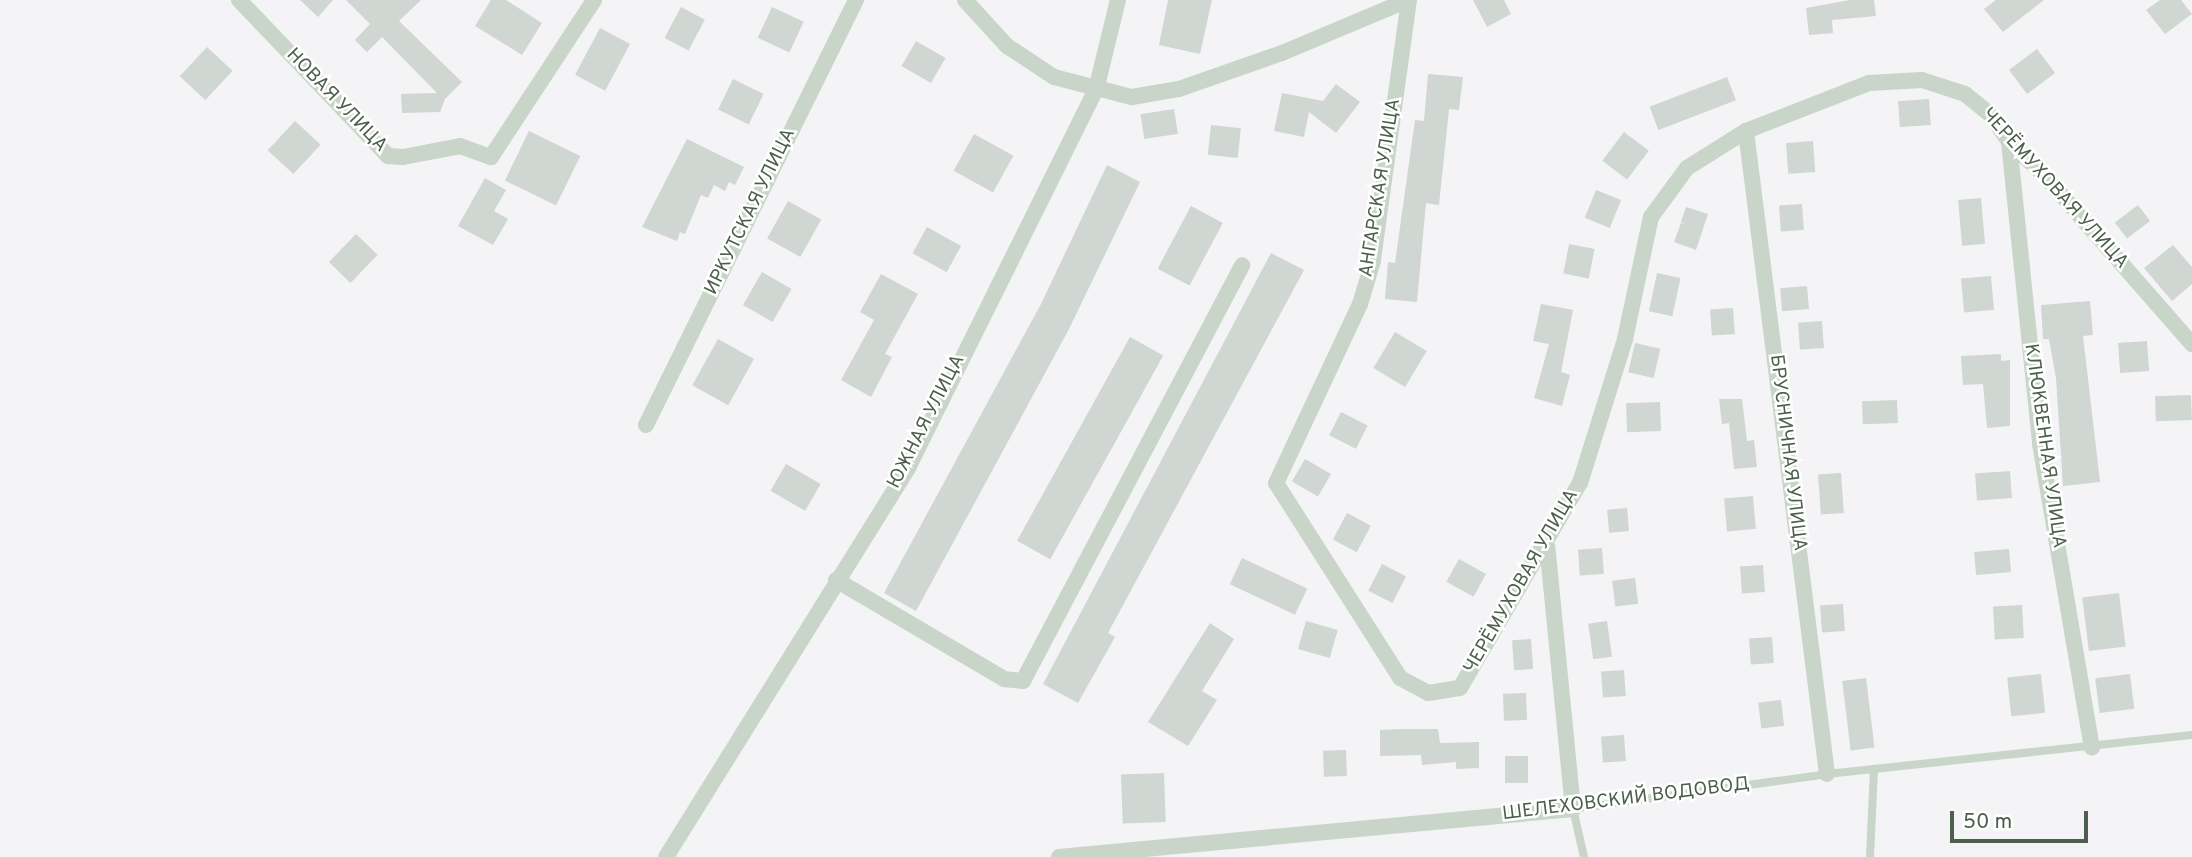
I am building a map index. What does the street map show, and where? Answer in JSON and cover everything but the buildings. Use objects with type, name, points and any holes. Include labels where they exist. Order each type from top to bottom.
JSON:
[{"type":"street","name":"НОВАЯ УЛИЦА","points":[[239,0],[388,156],[414,157],[460,146],[491,157],[594,0]]},
{"type":"street","name":"ИРКУТСКАЯ УЛИЦА","points":[[646,425],[856,0]]},
{"type":"street","points":[[965,0],[1007,46],[1054,77],[1096,90],[1132,97],[1180,89],[1283,53],[1408,0]]},
{"type":"street","name":"ЮЖНАЯ УЛИЦА","points":[[666,857],[909,466],[1096,90],[1118,0]]},
{"type":"street","name":"АНГАРСКАЯ УЛИЦА","points":[[1276,483],[1360,304],[1373,261],[1408,0]]},
{"type":"street","name":"ЧЕРЁМУХОВАЯ УЛИЦА","points":[[1276,483],[1400,678],[1429,693],[1461,688],[1547,546],[1584,470],[1625,339],[1651,217],[1687,168],[1746,131],[1869,83],[1922,80],[1965,94],[1991,115],[2009,142],[2044,175],[2192,344]]},
{"type":"street","name":"БРУСНИЧНАЯ УЛИЦА","points":[[1746,131],[1827,774]]},
{"type":"street","name":"КЛЮКВЕННАЯ УЛИЦА","points":[[2009,142],[2040,444],[2092,748]]},
{"type":"street","points":[[836,580],[1004,679],[1023,681],[1032,672],[1242,265]]},
{"type":"street","points":[[1547,546],[1573,809]]},
{"type":"street","name":"ШЕЛЕХОВСКИЙ ВОДОВОД","points":[[1059,857],[1573,809]]},
{"type":"lane","name":"ШЕЛЕХОВСКИЙ ВОДОВОД","points":[[1573,809],[1827,774],[2092,748],[2192,735]]},
{"type":"lane","points":[[1870,857],[1874,769]]},
{"type":"lane","points":[[1573,809],[1584,857]]}]
